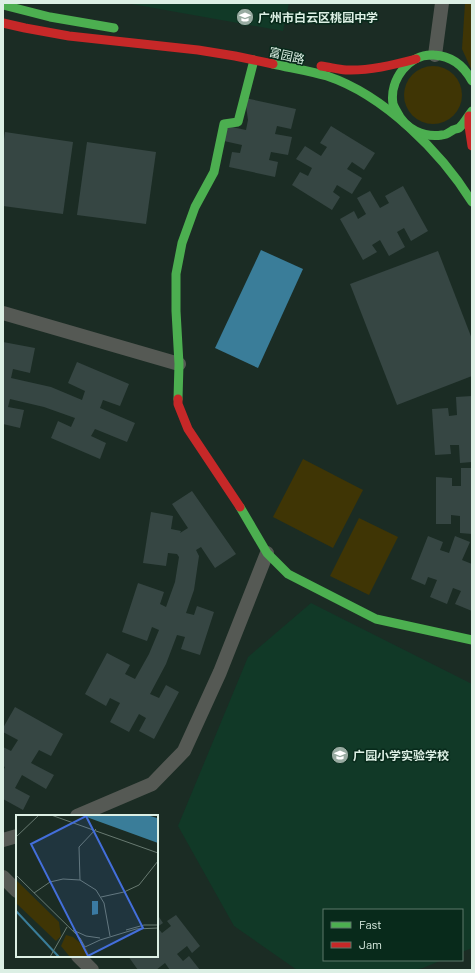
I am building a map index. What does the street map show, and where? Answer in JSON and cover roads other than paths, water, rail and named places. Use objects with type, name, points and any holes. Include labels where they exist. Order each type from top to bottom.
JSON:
[{"type":"street","points":[[442,3],[435,55],[444,56],[459,63],[465,68],[472,81]]},
{"type":"street","points":[[3,5],[50,17],[122,29]]},
{"type":"street","name":"富园路","points":[[3,23],[48,33],[181,48],[254,60],[326,76],[346,84],[382,106],[425,142],[448,167],[472,202]]},
{"type":"street","name":"富园路","points":[[298,60],[337,69],[355,70],[397,64],[423,56],[435,55]]},
{"type":"street","points":[[416,59],[409,63],[398,75],[393,91],[394,106],[397,115],[407,127],[423,135],[445,135],[460,127],[471,113]]},
{"type":"street","points":[[254,60],[238,122],[224,124],[214,172],[195,207],[182,242],[176,274],[178,404],[188,430],[235,498],[267,553],[288,574],[376,619],[472,640]]},
{"type":"street","points":[[471,113],[469,126],[472,146]]},
{"type":"street","points":[[3,313],[178,364]]},
{"type":"street","points":[[79,815],[152,784],[184,752],[220,672],[267,553]]},
{"type":"street","points":[[3,840],[16,836]]},
{"type":"street","points":[[3,877],[16,890]]},
{"type":"street","points":[[79,957],[92,970]]},
{"type":"water","points":[[261,250],[303,269],[258,368],[215,348]]},
{"type":"place","name":"广州市白云区桃园中学","points":[[245,17]]},
{"type":"place","name":"广园小学实验学校","points":[[340,755]]}]
